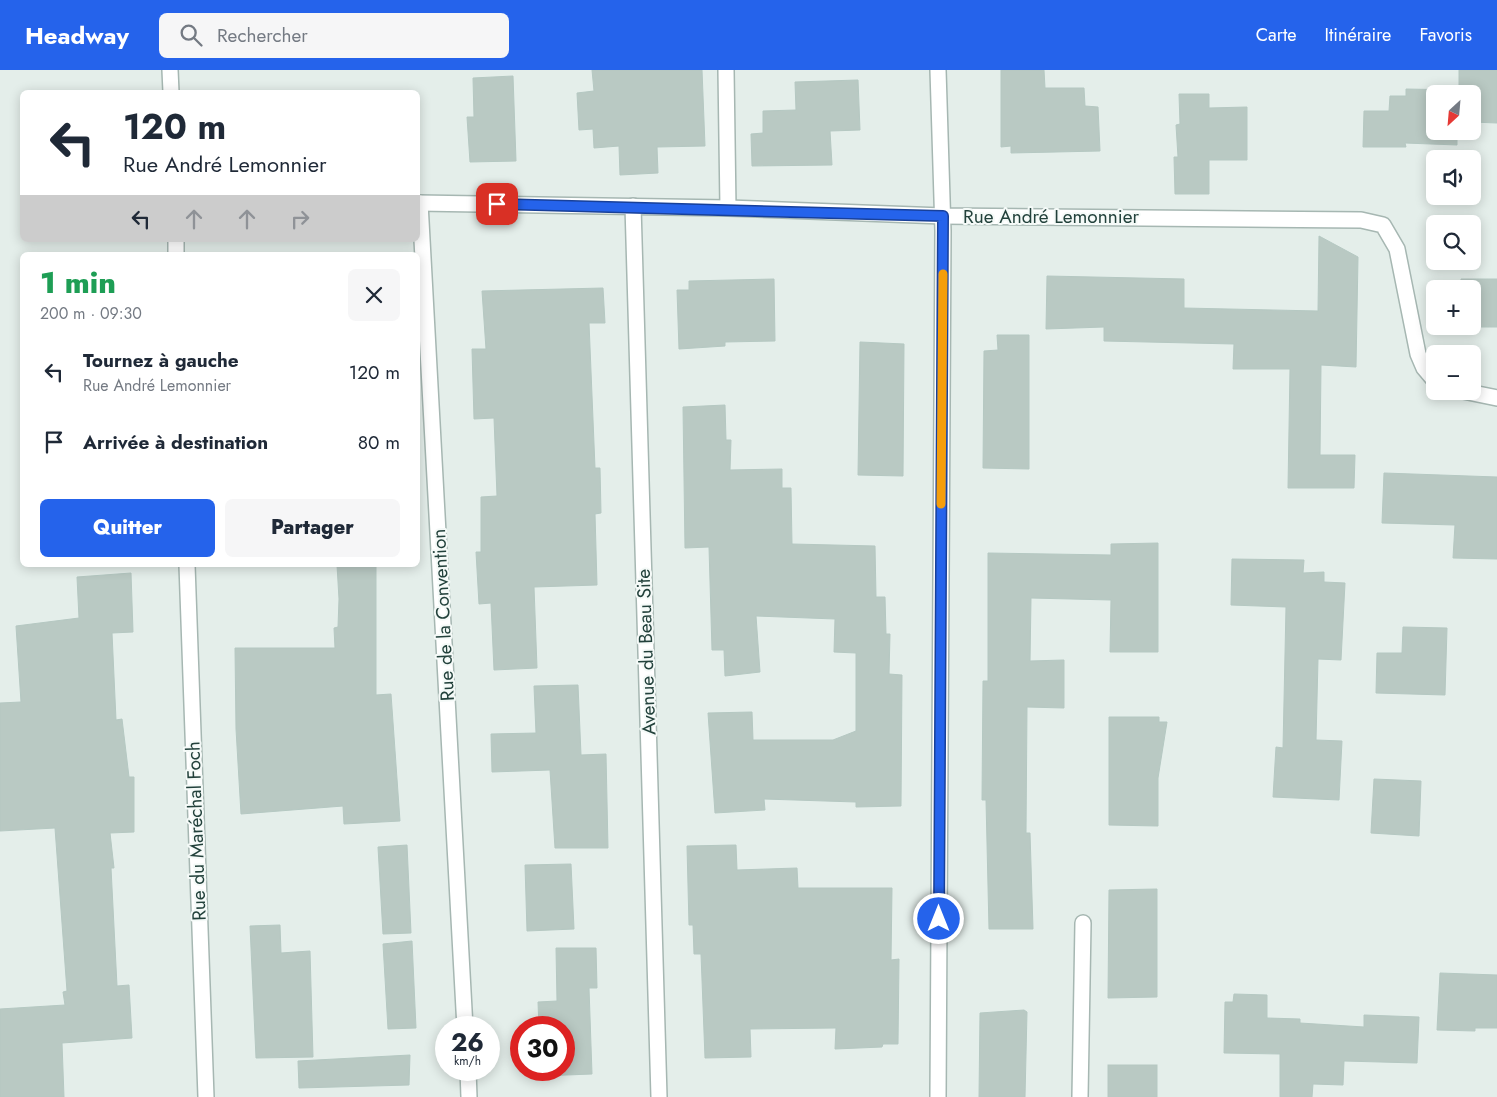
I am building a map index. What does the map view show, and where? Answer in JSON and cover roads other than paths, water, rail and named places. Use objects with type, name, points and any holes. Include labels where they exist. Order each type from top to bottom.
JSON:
[{"type":"street","points":[[170,70],[171,90]]},
{"type":"street","points":[[726,70],[728,208]]},
{"type":"street","points":[[938,70],[943,216],[938,1097]]},
{"type":"street","name":"Rue André Lemonnier","points":[[420,203],[728,208],[943,216],[1361,220],[1383,225],[1397,249],[1418,354],[1426,370]]},
{"type":"street","name":"Avenue du Beau Site","points":[[633,206],[659,1097]]},
{"type":"street","name":"Rue de la Convention","points":[[420,221],[464,1016]]},
{"type":"street","points":[[1481,395],[1497,398]]},
{"type":"street","name":"Rue du Maréchal Foch","points":[[187,567],[206,1097]]},
{"type":"street","points":[[1080,1097],[1083,923]]},
{"type":"street","points":[[468,1081],[469,1097]]}]
